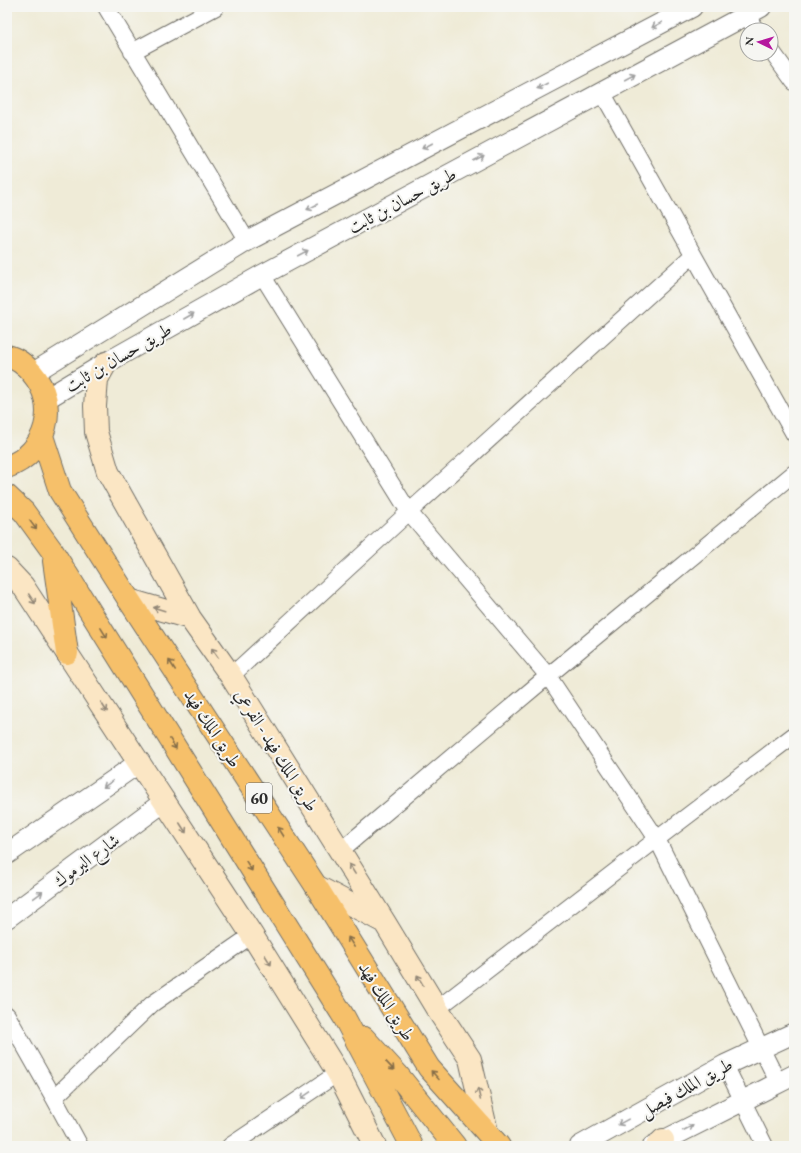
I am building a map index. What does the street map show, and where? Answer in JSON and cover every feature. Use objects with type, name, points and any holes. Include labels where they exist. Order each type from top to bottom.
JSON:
[{"type":"highway","points":[[7,467],[17,463],[32,452],[42,436],[47,418],[46,399],[40,382],[28,367],[8,353]]},
{"type":"highway","name":"طريق الملك فهد","points":[[42,436],[60,490],[129,600],[316,886],[429,1068],[493,1139]]},
{"type":"highway","name":"60","points":[[7,496],[24,512],[53,552],[344,1017],[412,1146]]},
{"type":"highway","points":[[53,552],[67,652]]},
{"type":"highway","points":[[344,1017],[397,1074],[455,1146]]},
{"type":"main road","name":"طريق الملك فهد - الفرعي","points":[[106,363],[97,379],[95,406],[96,432],[108,472],[190,618],[231,676],[470,1060],[493,1139]]},
{"type":"main road","points":[[7,569],[23,586],[166,801],[252,935],[338,1073],[375,1146]]},
{"type":"main road","points":[[129,600],[190,618]]},
{"type":"main road","points":[[316,886],[385,923]]},
{"type":"street","points":[[106,7],[247,241]]},
{"type":"street","points":[[132,52],[216,7]]},
{"type":"street","name":"طريق حسان بن ثابت","points":[[33,373],[247,241],[692,7]]},
{"type":"street","name":"طريق حسان بن ثابت","points":[[46,399],[106,363],[262,275],[602,92],[754,17]]},
{"type":"street","points":[[779,61],[794,82]]},
{"type":"street","points":[[602,92],[794,434]]},
{"type":"street","points":[[231,676],[409,512],[693,255]]},
{"type":"street","points":[[262,275],[409,512],[548,676],[657,839],[761,1048],[786,1079]]},
{"type":"street","points":[[340,851],[548,676],[794,473]]},
{"type":"street","points":[[437,1009],[794,735]]},
{"type":"street","points":[[7,854],[140,762]]},
{"type":"street","name":"شارع اليرموك","points":[[7,918],[166,801]]},
{"type":"street","points":[[54,1098],[152,1004],[252,935]]},
{"type":"street","points":[[7,1015],[80,1146]]},
{"type":"street","name":"طريق الملك فيصل","points":[[580,1146],[725,1065],[794,1033]]},
{"type":"street","points":[[725,1065],[765,1146]]},
{"type":"street","points":[[230,1146],[338,1073]]},
{"type":"street","name":"طريق الملك فيصل","points":[[658,1144],[786,1079]]}]
